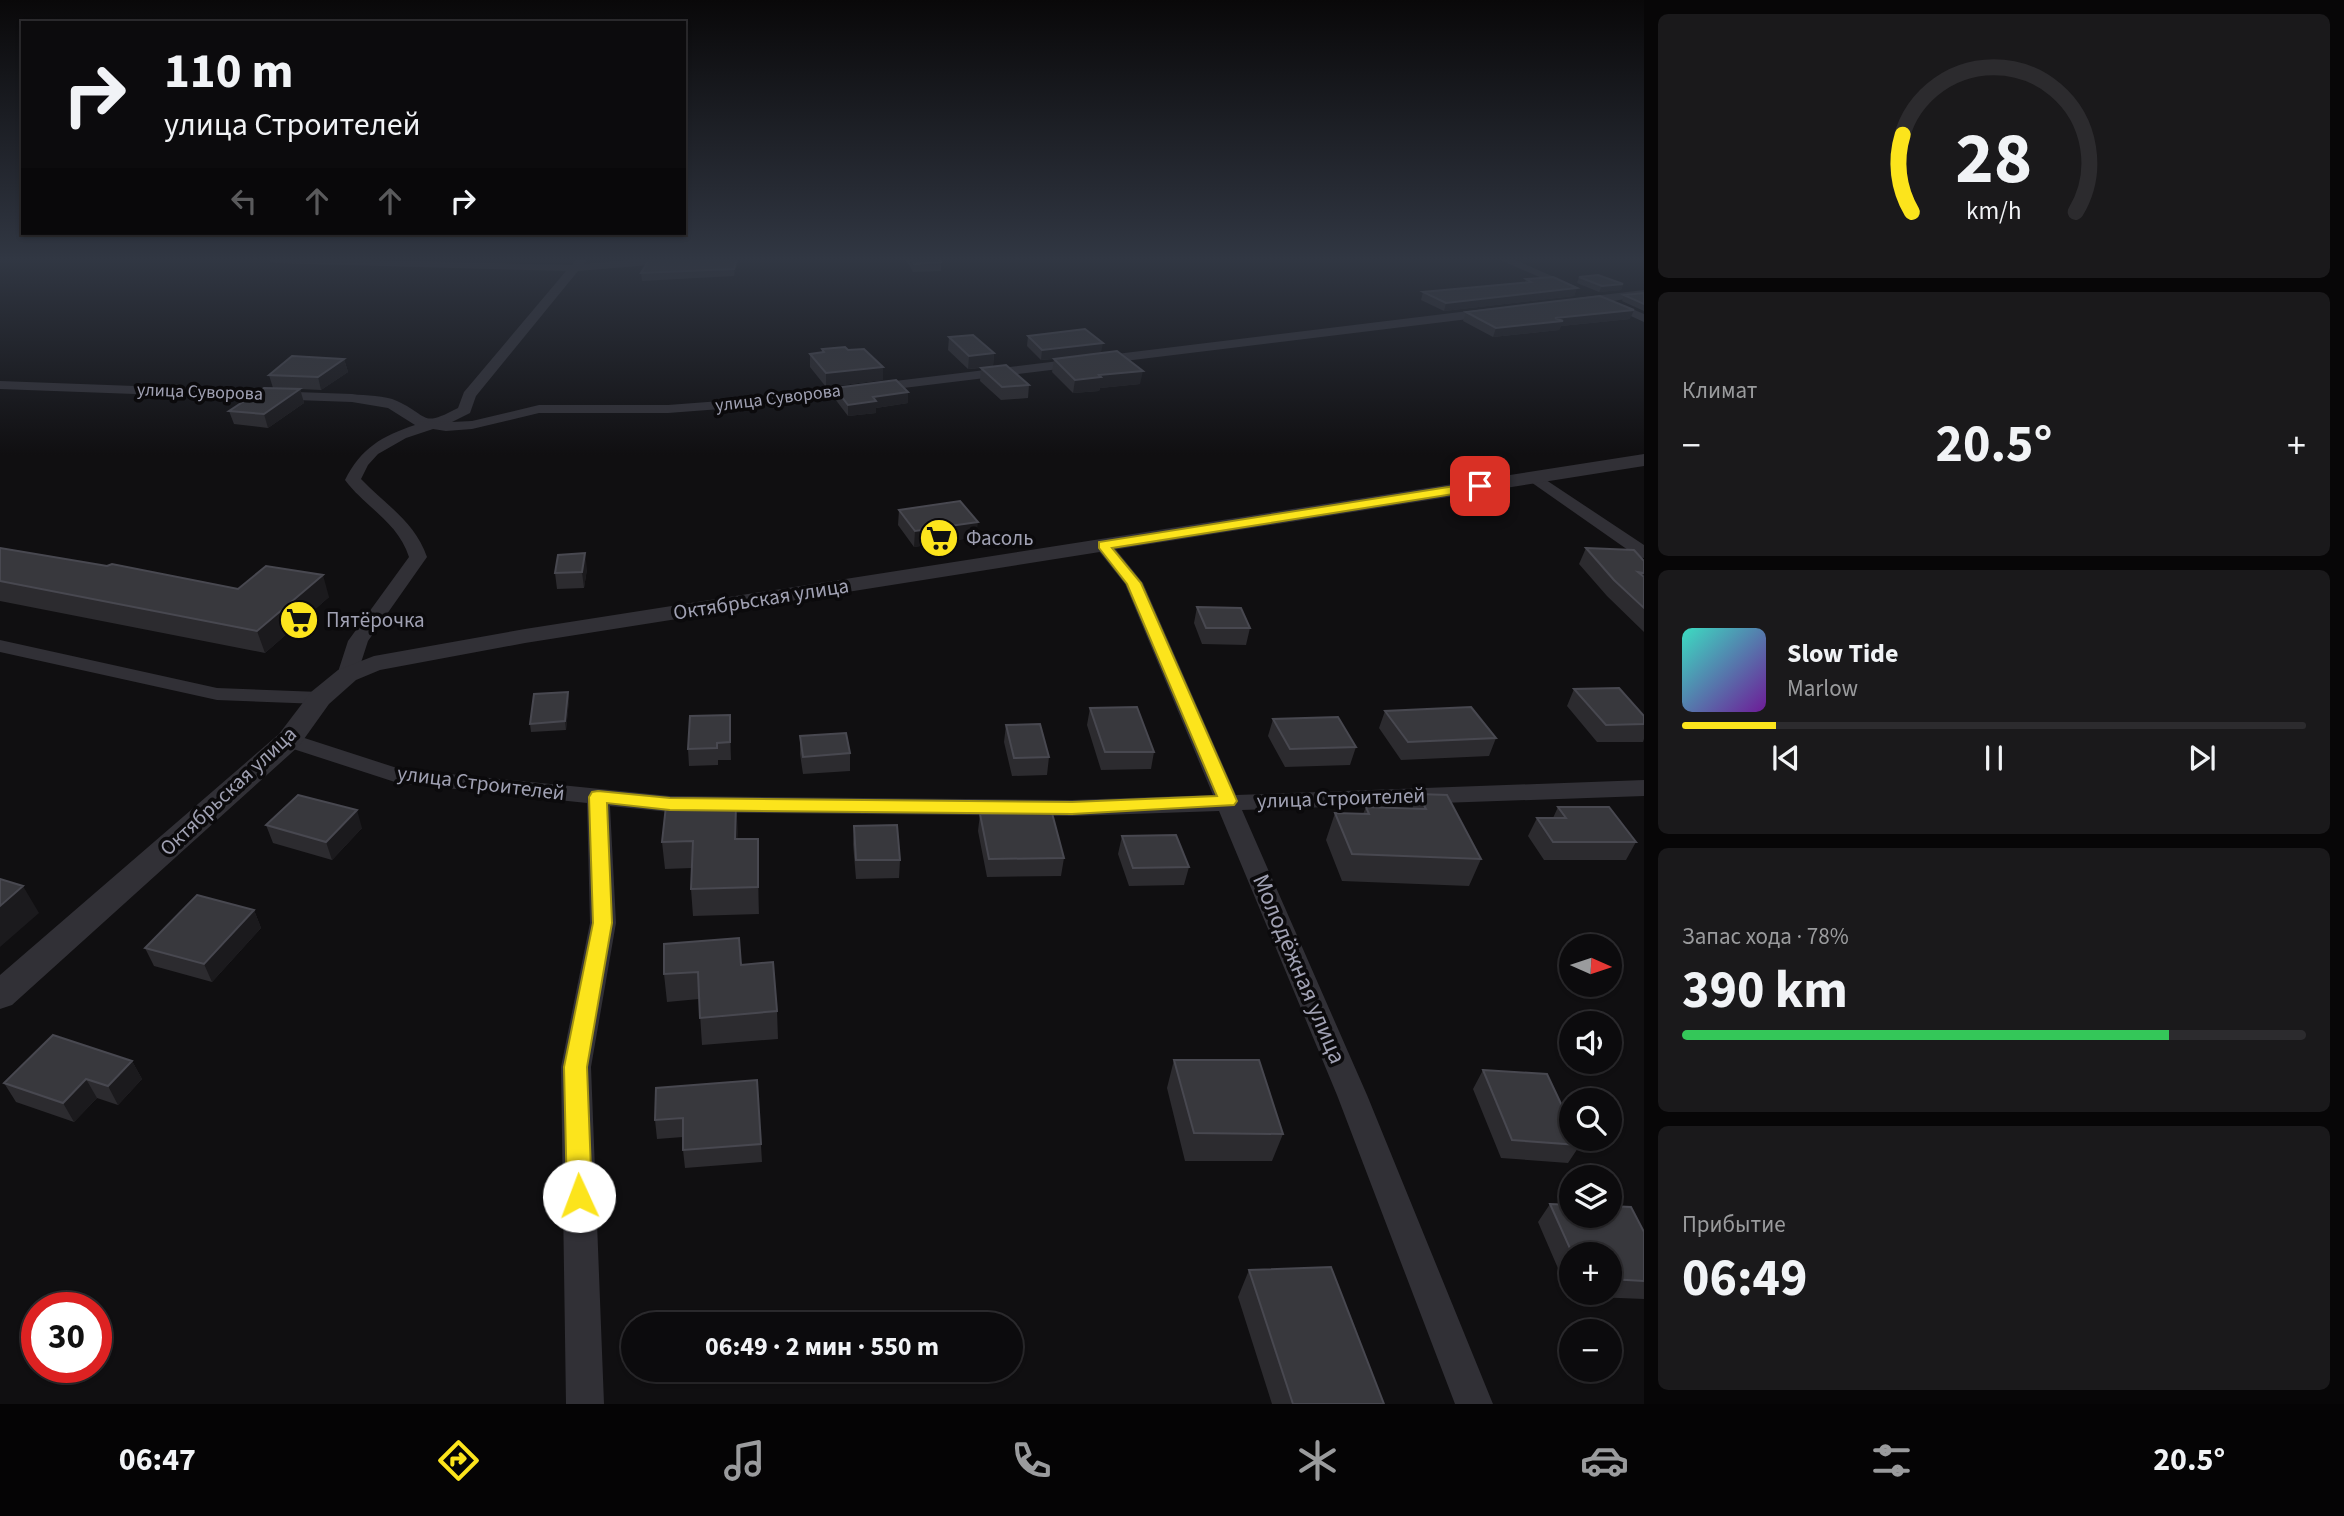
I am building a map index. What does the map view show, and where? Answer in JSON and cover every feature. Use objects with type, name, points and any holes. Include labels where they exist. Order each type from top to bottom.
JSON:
[{"type":"street","points":[[347,675],[358,641],[418,557],[416,546],[392,516],[353,480],[356,470],[376,446],[391,437],[434,427],[465,410],[469,395],[529,324]]},
{"type":"street","name":"улица Суворова","points":[[0,385],[352,398],[392,404],[408,416],[434,427],[472,425],[539,409],[668,409],[747,403],[1396,324]]},
{"type":"street","name":"Октябрьская улица","points":[[0,995],[289,740],[320,698],[347,675],[374,664],[525,636],[1644,460]]},
{"type":"street","points":[[1534,477],[1644,553]]},
{"type":"street","name":"Молодёжная улица","points":[[1103,545],[1134,583],[1352,1095],[1474,1404]]},
{"type":"street","points":[[0,646],[217,694],[320,698]]},
{"type":"street","name":"улица Строителей","points":[[289,740],[398,776],[670,804],[1072,808],[1644,788]]},
{"type":"street","points":[[585,1404],[576,1067],[603,923],[598,797]]},
{"type":"building","points":[[1488,324],[1539,324],[1496,328]]},
{"type":"building","points":[[1085,329],[1103,343],[1042,350],[1028,336]]},
{"type":"building","points":[[973,335],[994,353],[969,356],[949,337]]},
{"type":"building","points":[[845,347],[848,350],[864,349],[883,367],[826,373],[810,354],[824,352],[822,349]]},
{"type":"building","points":[[1117,351],[1143,371],[1075,380],[1054,359]]},
{"type":"building","points":[[292,356],[344,359],[318,377],[269,375]]},
{"type":"building","points":[[1006,365],[1029,385],[1002,387],[981,368]]},
{"type":"building","points":[[896,380],[908,392],[873,397],[876,401],[848,405],[835,388]]},
{"type":"building","points":[[264,388],[300,389],[264,414],[229,411]]},
{"type":"building","points":[[960,501],[978,522],[915,531],[899,510]]},
{"type":"building","points":[[0,548],[107,566],[112,564],[238,589],[266,566],[323,575],[257,631],[0,581]]},
{"type":"building","points":[[1586,548],[1634,550],[1644,561],[1644,573],[1638,572],[1644,577],[1644,608],[1614,580]]},
{"type":"building","points":[[585,553],[582,572],[555,573],[558,555]]},
{"type":"building","points":[[1197,607],[1241,608],[1250,628],[1206,628]]},
{"type":"building","points":[[1619,688],[1644,716],[1644,724],[1606,725],[1574,689]]},
{"type":"building","points":[[568,692],[565,721],[530,724],[534,694]]},
{"type":"building","points":[[1137,707],[1154,752],[1105,752],[1090,708]]},
{"type":"building","points":[[1471,707],[1496,738],[1408,742],[1385,711]]},
{"type":"building","points":[[730,715],[730,742],[717,743],[717,748],[688,749],[690,716]]},
{"type":"building","points":[[1338,717],[1356,747],[1290,749],[1273,719]]},
{"type":"building","points":[[1040,724],[1049,757],[1014,758],[1006,725]]},
{"type":"building","points":[[846,733],[850,753],[803,757],[800,736]]},
{"type":"building","points":[[1418,794],[1447,795],[1481,859],[1352,854],[1335,813],[1369,814],[1366,807],[1426,809]]},
{"type":"building","points":[[298,795],[357,810],[326,842],[266,825]]},
{"type":"building","points":[[736,804],[735,839],[758,839],[758,887],[691,889],[693,841],[662,842],[666,806]]},
{"type":"building","points":[[1558,807],[1609,807],[1636,842],[1553,842],[1537,818],[1566,818]]},
{"type":"building","points":[[1052,813],[1064,858],[989,859],[980,814]]},
{"type":"building","points":[[897,825],[900,860],[856,860],[854,826]]},
{"type":"building","points":[[1176,835],[1189,867],[1133,868],[1122,836]]},
{"type":"building","points":[[0,879],[23,886],[0,906]]},
{"type":"building","points":[[197,895],[254,910],[204,964],[145,948]]},
{"type":"building","points":[[739,938],[741,965],[773,962],[777,1011],[700,1018],[698,972],[664,974],[664,944]]},
{"type":"building","points":[[53,1035],[132,1061],[108,1086],[86,1079],[63,1103],[4,1083]]},
{"type":"building","points":[[1174,1060],[1259,1060],[1283,1134],[1194,1133]]},
{"type":"building","points":[[1483,1070],[1547,1074],[1559,1099],[1559,1143],[1512,1140]]},
{"type":"building","points":[[757,1080],[761,1144],[683,1150],[683,1118],[655,1120],[656,1088]]},
{"type":"building","points":[[1550,1204],[1559,1204],[1559,1224]]},
{"type":"building","points":[[1622,1207],[1631,1207],[1644,1232],[1644,1281],[1622,1280],[1622,1242],[1567,1242],[1561,1228],[1622,1228]]},
{"type":"building","points":[[1331,1267],[1384,1404],[1293,1404],[1249,1270]]},
{"type":"place","name":"Фасоль","points":[[939,538]]},
{"type":"place","name":"Пятёрочка","points":[[299,620]]},
{"type":"route","points":[[579,1196],[576,1067],[603,923],[598,797],[670,804],[901,804],[1072,808],[1228,801],[1134,583],[1103,545],[1480,486]]}]
